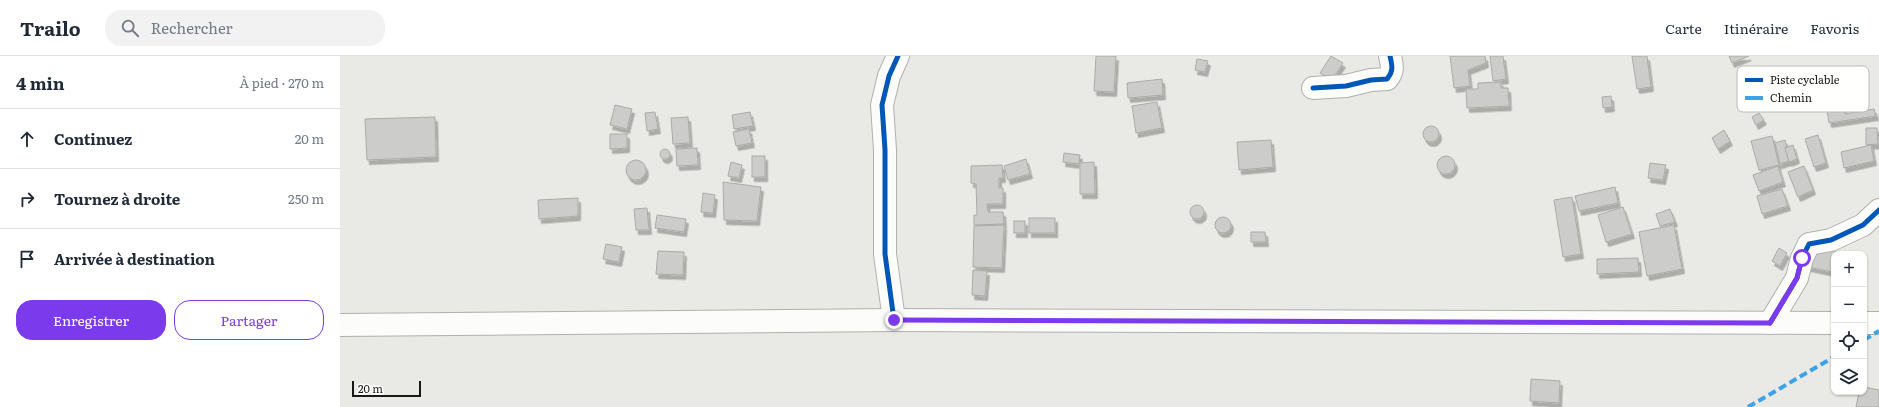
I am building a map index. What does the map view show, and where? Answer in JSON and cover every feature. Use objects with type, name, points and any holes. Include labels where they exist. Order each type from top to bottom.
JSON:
[{"type":"main road","points":[[894,320],[885,254],[885,150],[882,105],[889,76],[898,56]]},
{"type":"main road","points":[[1313,88],[1346,86],[1371,80],[1387,79],[1391,74],[1392,68],[1390,56]]},
{"type":"main road","points":[[1770,323],[1797,278],[1802,258],[1809,244],[1831,240],[1863,225],[1879,210]]},
{"type":"main road","points":[[340,325],[894,320],[1831,323]]},
{"type":"main road","points":[[1867,323],[1879,323]]},
{"type":"building","points":[[1096,56],[1116,56],[1114,92],[1094,91]]},
{"type":"building","points":[[1331,56],[1343,63],[1332,80],[1320,73]]},
{"type":"building","points":[[1450,56],[1485,56],[1486,63],[1468,70],[1470,86],[1454,88]]},
{"type":"building","points":[[1490,56],[1503,56],[1506,79],[1493,81]]},
{"type":"building","points":[[1632,56],[1647,56],[1651,87],[1637,89]]},
{"type":"building","points":[[1729,56],[1749,56],[1732,63]]},
{"type":"building","points":[[1197,59],[1208,61],[1205,72],[1195,70]]},
{"type":"building","points":[[1162,79],[1163,95],[1128,98],[1127,83]]},
{"type":"building","points":[[1501,82],[1501,88],[1508,88],[1509,106],[1467,108],[1466,89],[1478,89],[1478,83]]},
{"type":"building","points":[[1611,96],[1612,107],[1603,108],[1602,97]]},
{"type":"building","points":[[1157,102],[1162,128],[1136,133],[1132,106]]},
{"type":"building","points":[[615,105],[632,109],[627,129],[610,125]]},
{"type":"building","points":[[1874,109],[1876,116],[1829,123],[1827,112],[1845,112],[1845,114],[1869,112],[1869,110]]},
{"type":"building","points":[[655,112],[658,129],[647,131],[645,113]]},
{"type":"building","points":[[750,112],[753,126],[734,129],[732,115]]},
{"type":"building","points":[[1759,113],[1764,120],[1756,125],[1752,117]]},
{"type":"building","points":[[435,117],[436,157],[367,160],[365,119]]},
{"type":"building","points":[[688,117],[690,143],[673,144],[671,118]]},
{"type":"building","points":[[1428,126],[1434,126],[1439,131],[1437,140],[1434,142],[1428,142],[1423,137],[1423,131]]},
{"type":"building","points":[[1866,128],[1877,128],[1878,144],[1866,145]]},
{"type":"building","points":[[749,129],[752,143],[736,146],[733,132]]},
{"type":"building","points":[[1724,130],[1730,141],[1718,149],[1712,138]]},
{"type":"building","points":[[610,134],[627,134],[627,148],[610,149]]},
{"type":"building","points":[[1818,135],[1826,163],[1814,167],[1805,139]]},
{"type":"building","points":[[1772,136],[1779,165],[1759,170],[1751,141]]},
{"type":"building","points":[[1271,140],[1273,167],[1239,170],[1237,142]]},
{"type":"building","points":[[1785,140],[1787,147],[1785,147],[1789,161],[1780,164],[1775,143]]},
{"type":"building","points":[[1793,145],[1797,159],[1789,162],[1785,148]]},
{"type":"building","points":[[1871,145],[1874,161],[1844,168],[1841,152]]},
{"type":"building","points":[[697,148],[698,165],[677,166],[676,149]]},
{"type":"building","points":[[663,149],[667,149],[670,154],[667,159],[663,159],[660,156],[660,152]]},
{"type":"building","points":[[1064,153],[1080,155],[1079,164],[1063,162]]},
{"type":"building","points":[[752,156],[765,156],[765,177],[752,177]]},
{"type":"building","points":[[1442,156],[1450,156],[1455,161],[1453,172],[1450,174],[1442,174],[1437,169],[1437,161]]},
{"type":"building","points":[[1026,159],[1030,174],[1008,180],[1004,166]]},
{"type":"building","points":[[636,160],[643,163],[646,170],[643,177],[636,180],[629,177],[626,170],[629,163]]},
{"type":"building","points":[[731,162],[742,165],[739,178],[728,176]]},
{"type":"building","points":[[1094,162],[1095,194],[1080,194],[1080,163]]},
{"type":"building","points":[[1650,163],[1666,165],[1663,180],[1648,178]]},
{"type":"building","points":[[1002,165],[1003,178],[999,178],[999,188],[1003,188],[1003,204],[987,204],[988,212],[1003,212],[1004,224],[974,225],[974,215],[977,215],[976,184],[971,183],[971,166]]},
{"type":"building","points":[[1778,166],[1783,182],[1759,191],[1753,175]]},
{"type":"building","points":[[1804,166],[1813,190],[1798,197],[1788,172]]},
{"type":"building","points":[[723,182],[761,187],[757,221],[724,220]]},
{"type":"building","points":[[1615,187],[1618,203],[1579,211],[1575,196]]},
{"type":"building","points":[[1782,189],[1788,206],[1762,214],[1757,196]]},
{"type":"building","points":[[703,193],[715,195],[713,213],[701,212]]},
{"type":"building","points":[[1572,197],[1581,254],[1563,257],[1554,200]]},
{"type":"building","points":[[578,198],[578,216],[539,219],[538,200]]},
{"type":"building","points":[[1197,205],[1202,207],[1204,212],[1202,217],[1197,219],[1192,217],[1190,212],[1192,207]]},
{"type":"building","points":[[1623,207],[1632,234],[1606,242],[1598,215]]},
{"type":"building","points":[[647,208],[649,230],[636,230],[634,209]]},
{"type":"building","points":[[1670,209],[1675,222],[1660,226],[1656,214]]},
{"type":"building","points":[[657,215],[686,219],[684,232],[655,228]]},
{"type":"building","points":[[1220,217],[1226,217],[1231,222],[1229,231],[1226,233],[1220,233],[1215,228],[1215,222]]},
{"type":"building","points":[[1029,218],[1055,218],[1055,233],[1029,233]]},
{"type":"building","points":[[1014,221],[1025,221],[1025,233],[1014,233]]},
{"type":"building","points":[[1004,225],[1002,268],[973,267],[974,226]]},
{"type":"building","points":[[1674,225],[1682,269],[1647,276],[1639,232]]},
{"type":"building","points":[[1251,232],[1265,232],[1266,242],[1251,242]]},
{"type":"building","points":[[606,244],[622,247],[619,262],[603,259]]},
{"type":"building","points":[[1812,247],[1836,251],[1831,251],[1831,272],[1808,267]]},
{"type":"building","points":[[1779,248],[1787,253],[1780,266],[1772,261]]},
{"type":"building","points":[[658,251],[684,252],[683,275],[656,274]]},
{"type":"building","points":[[1638,258],[1639,272],[1597,274],[1597,259]]},
{"type":"building","points":[[973,270],[987,271],[985,296],[972,295]]},
{"type":"building","points":[[1531,379],[1560,381],[1559,403],[1530,401]]},
{"type":"building","points":[[1867,388],[1879,390],[1879,407],[1856,407],[1858,395],[1867,395]]},
{"type":"marked path","points":[[1867,338],[1879,331]]},
{"type":"marked path","points":[[1748,407],[1831,359]]},
{"type":"cycle path","points":[[894,320],[885,254],[885,150],[882,105],[889,76],[898,56]]},
{"type":"cycle path","points":[[1313,88],[1346,86],[1371,80],[1387,79],[1392,71],[1390,56]]},
{"type":"cycle path","points":[[1770,323],[1797,278],[1802,258],[1809,244],[1831,240],[1863,225],[1879,210]]},
{"type":"route","points":[[894,320],[1770,323],[1790,287],[1797,278],[1802,258]]}]
